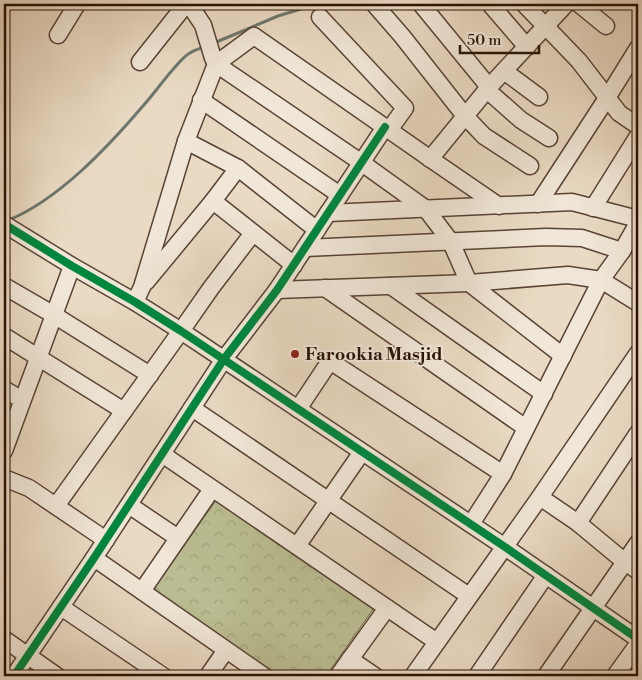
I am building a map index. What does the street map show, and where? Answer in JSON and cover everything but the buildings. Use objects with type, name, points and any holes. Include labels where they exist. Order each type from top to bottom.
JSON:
[{"type":"street","points":[[58,35],[77,4]]},
{"type":"street","points":[[140,62],[187,4],[202,25],[214,57],[426,209],[451,242],[468,283],[563,356]]},
{"type":"street","points":[[421,4],[488,88],[521,120],[549,138]]},
{"type":"street","points":[[490,4],[527,47]]},
{"type":"street","points":[[524,4],[579,62],[619,113],[638,126]]},
{"type":"street","points":[[430,159],[488,88],[566,4]]},
{"type":"street","points":[[579,4],[606,26]]},
{"type":"street","points":[[375,5],[465,116],[484,136],[530,166]]},
{"type":"street","points":[[14,676],[224,360],[277,290],[387,128],[405,108],[320,16]]},
{"type":"street","points":[[139,295],[214,57],[254,36],[499,206]]},
{"type":"street","points":[[538,204],[638,48]]},
{"type":"street","points":[[504,71],[539,96]]},
{"type":"street","points":[[201,100],[340,195]]},
{"type":"street","points":[[593,208],[638,136]]},
{"type":"street","points":[[186,141],[238,168],[316,230]]},
{"type":"street","points":[[139,295],[238,168]]},
{"type":"street","points":[[213,201],[294,265]]},
{"type":"street","points":[[328,213],[572,202],[638,218]]},
{"type":"street","points":[[470,524],[502,474],[601,280],[622,251],[638,222]]},
{"type":"street","points":[[5,228],[72,266],[139,295],[181,332],[638,638]]},
{"type":"street","points":[[56,506],[211,288],[254,233]]},
{"type":"street","points":[[305,248],[546,237],[582,238],[622,251]]},
{"type":"street","points":[[5,443],[72,266]]},
{"type":"street","points":[[277,290],[468,283],[568,275],[601,280],[638,303]]},
{"type":"street","points":[[4,286],[150,375]]},
{"type":"street","points":[[392,286],[544,394]]},
{"type":"street","points":[[325,288],[526,428]]},
{"type":"street","points":[[4,336],[124,411]]},
{"type":"street","points":[[413,676],[540,497],[638,353]]},
{"type":"street","points":[[298,409],[330,361],[502,474]]},
{"type":"street","points":[[4,389],[22,400]]},
{"type":"street","points":[[192,408],[470,596]]},
{"type":"street","points":[[578,523],[638,433]]},
{"type":"street","points":[[297,546],[362,452]]},
{"type":"street","points":[[162,454],[437,642]]},
{"type":"street","points":[[4,478],[29,488],[106,540]]},
{"type":"street","points":[[142,591],[212,489]]},
{"type":"street","points":[[540,497],[578,523],[632,566]]},
{"type":"street","points":[[129,504],[178,538]]},
{"type":"street","points":[[546,676],[593,607],[632,566],[638,542]]},
{"type":"street","points":[[94,558],[264,676]]},
{"type":"street","points":[[477,676],[546,575]]},
{"type":"street","points":[[61,607],[163,676]]},
{"type":"street","points":[[338,676],[386,608]]},
{"type":"street","points":[[4,639],[57,676]]},
{"type":"street","points":[[615,676],[638,644]]},
{"type":"street","points":[[208,676],[226,650]]},
{"type":"street","points":[[350,659],[375,676]]},
{"type":"green space","points":[[217,499],[374,608],[326,676],[274,676],[152,591]]},
{"type":"waterway","points":[[214,43],[278,16],[317,4]]},
{"type":"waterway","points":[[9,220],[28,211],[46,199],[81,171],[128,123],[182,59],[204,47]]},
{"type":"cycle path","points":[[14,676],[94,558],[224,359],[277,290],[385,127]]},
{"type":"cycle path","points":[[4,224],[181,331],[505,547],[638,639]]},
{"type":"place","name":"Farookia Masjid","points":[[295,354]]}]
